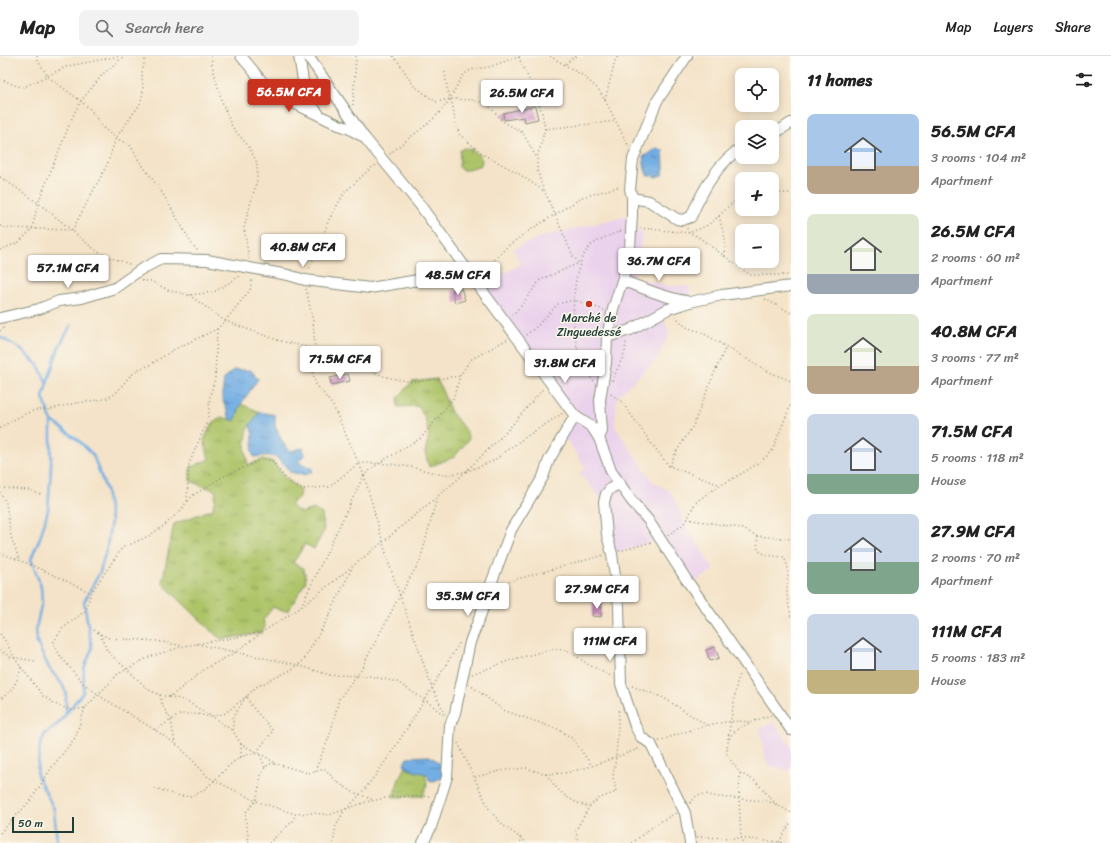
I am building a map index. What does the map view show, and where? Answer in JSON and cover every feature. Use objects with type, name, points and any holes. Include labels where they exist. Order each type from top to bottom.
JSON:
[{"type":"street","points":[[241,56],[271,92],[364,137]]},
{"type":"street","points":[[298,56],[306,99],[321,116]]},
{"type":"street","points":[[308,56],[352,121],[420,205],[572,412],[592,427],[599,438],[611,471],[630,499],[652,526],[686,579],[791,730]]},
{"type":"street","points":[[599,438],[602,431],[600,400],[606,363],[607,337],[612,313],[623,280],[630,248],[633,159],[657,101],[687,56]]},
{"type":"street","points":[[779,131],[791,123]]},
{"type":"street","points":[[631,194],[649,201],[677,219],[682,220],[691,217],[712,176],[724,161],[735,153]]},
{"type":"street","points":[[0,318],[39,309],[59,301],[82,298],[115,288],[140,270],[161,259],[207,260],[305,280],[370,288],[439,278],[474,279]]},
{"type":"street","points":[[623,280],[671,299],[690,302]]},
{"type":"street","points":[[607,337],[626,331],[668,309],[690,302],[755,290],[791,286]]},
{"type":"street","points":[[423,843],[447,777],[450,725],[455,713],[461,678],[470,642],[511,530],[543,477],[549,460],[572,412]]},
{"type":"street","points":[[620,484],[611,488],[606,494],[604,502],[607,535],[612,554],[619,606],[621,684],[635,726],[641,737],[651,744],[685,813],[689,840]]},
{"type":"path","points":[[37,56],[38,61],[47,75],[91,110],[102,127],[116,138],[131,146],[192,244],[207,260]]},
{"type":"path","points":[[0,79],[17,86],[24,87],[68,66],[120,56]]},
{"type":"path","points":[[0,250],[19,242],[32,229],[38,203],[72,118],[81,101],[103,74],[124,56]]},
{"type":"path","points":[[72,230],[107,165],[116,138],[140,104],[143,93],[142,72],[146,56]]},
{"type":"path","points":[[0,428],[20,416],[32,412],[105,399],[116,393],[129,377],[139,369],[150,365],[173,350],[216,329],[225,321],[250,290],[252,277],[244,228],[257,180],[257,163],[249,147],[232,127],[213,69],[212,56]]},
{"type":"path","points":[[352,121],[356,56]]},
{"type":"path","points":[[393,56],[400,64],[413,85],[436,102],[450,99],[473,100],[487,104],[504,122],[522,133],[537,158]]},
{"type":"path","points":[[518,56],[534,90],[542,113],[545,129],[537,158],[537,169],[544,190],[573,256],[579,263]]},
{"type":"path","points":[[196,644],[298,665],[329,675],[370,676],[397,682],[426,700],[447,718],[432,688],[400,595],[364,475],[333,406],[316,384],[313,374],[315,349],[313,321],[305,280],[329,220],[344,193],[371,168],[383,161],[399,145],[440,112],[466,73],[474,69],[492,66],[502,61],[522,56]]},
{"type":"path","points":[[550,56],[582,75],[598,90],[625,138],[633,159]]},
{"type":"path","points":[[565,65],[573,57],[577,56]]},
{"type":"path","points":[[605,100],[614,61],[618,56]]},
{"type":"path","points":[[445,72],[447,88],[456,126],[460,135],[484,155],[516,172],[544,190]]},
{"type":"path","points":[[545,129],[616,121]]},
{"type":"path","points":[[0,176],[38,203],[99,252],[110,258],[122,260],[140,270]]},
{"type":"path","points":[[474,279],[485,273],[496,258],[508,246],[527,232],[583,197],[618,187],[631,194]]},
{"type":"path","points":[[779,193],[791,193]]},
{"type":"path","points":[[719,216],[725,239],[725,257]]},
{"type":"path","points":[[0,226],[8,228],[72,230]]},
{"type":"path","points":[[631,227],[598,241],[587,248],[579,263],[574,300],[574,332],[578,352],[591,378],[622,402],[669,466],[720,485]]},
{"type":"path","points":[[690,233],[697,236],[750,275],[791,275]]},
{"type":"path","points":[[505,322],[521,306],[540,280],[579,263]]},
{"type":"path","points":[[137,280],[151,281],[168,290],[189,295],[214,292],[251,269]]},
{"type":"path","points":[[755,290],[762,297],[791,313]]},
{"type":"path","points":[[189,295],[225,321],[280,341],[315,349],[386,377],[412,382],[460,376]]},
{"type":"path","points":[[300,608],[364,475],[421,438],[454,399],[460,376],[470,360],[517,338],[536,327],[558,304],[574,300],[612,313]]},
{"type":"path","points":[[668,309],[686,327],[701,332],[769,372],[791,381]]},
{"type":"path","points":[[187,501],[189,464],[208,419],[210,396],[215,378],[216,329]]},
{"type":"path","points":[[601,387],[613,381],[625,352],[626,331]]},
{"type":"path","points":[[669,466],[676,452],[693,426],[710,382],[726,347]]},
{"type":"path","points":[[168,697],[175,694],[205,669],[236,652],[300,608],[383,542],[465,472],[505,432],[550,382]]},
{"type":"path","points":[[667,536],[685,523],[693,507],[699,500],[720,485],[749,469],[772,451],[791,404]]},
{"type":"path","points":[[441,795],[390,797],[374,800],[329,816],[313,813],[295,814],[256,801],[208,777],[175,743],[83,684],[61,658],[53,643],[62,629],[85,611],[91,593],[122,548],[149,536],[161,528],[182,509],[192,496],[222,477],[263,459],[272,461],[286,479],[300,489],[329,487],[359,463],[390,464],[411,467],[442,476],[465,472],[493,461],[524,438],[572,412]]},
{"type":"path","points":[[0,488],[28,490],[42,495]]},
{"type":"path","points":[[0,492],[6,503],[11,537],[20,560]]},
{"type":"path","points":[[315,772],[330,735],[339,700],[356,676],[420,560],[438,496]]},
{"type":"path","points":[[687,519],[741,528],[757,536],[791,539]]},
{"type":"path","points":[[757,536],[758,550],[761,553],[783,557],[787,561],[788,596],[791,619]]},
{"type":"path","points":[[617,551],[653,542]]},
{"type":"path","points":[[0,553],[71,582],[91,593]]},
{"type":"path","points":[[498,588],[510,581],[522,577],[610,553]]},
{"type":"path","points":[[155,730],[181,714],[211,716],[224,714],[256,688],[291,670],[303,661],[327,620],[353,566]]},
{"type":"path","points":[[94,630],[109,638],[157,641],[184,646]]},
{"type":"path","points":[[0,833],[31,800],[52,767],[75,738],[85,708],[118,674],[149,657],[184,646],[262,633]]},
{"type":"path","points":[[0,634],[6,640],[13,657],[43,696],[58,705],[71,710],[85,708]]},
{"type":"path","points":[[100,634],[107,651],[149,690],[160,695],[178,698],[192,704],[233,731],[241,744],[242,757]]},
{"type":"path","points":[[333,843],[336,826],[344,810],[361,795],[426,700],[464,636]]},
{"type":"path","points":[[461,678],[511,660],[553,649],[566,650],[588,665],[610,675],[621,684],[638,687],[664,698],[708,726]]},
{"type":"path","points":[[0,650],[10,657],[36,661]]},
{"type":"path","points":[[744,663],[737,682],[727,755],[740,773],[754,781],[776,804]]},
{"type":"path","points":[[0,699],[15,685],[21,667]]},
{"type":"path","points":[[461,678],[503,710],[560,730],[573,739],[592,766]]},
{"type":"path","points":[[160,695],[162,705],[171,720],[175,743]]},
{"type":"path","points":[[233,731],[233,717],[247,696]]},
{"type":"path","points":[[247,696],[250,704],[273,731],[258,750],[264,767]]},
{"type":"path","points":[[578,843],[576,830],[589,806],[598,799],[616,792],[613,776],[616,758],[619,705]]},
{"type":"path","points":[[728,740],[735,731],[750,722],[778,712]]},
{"type":"path","points":[[474,778],[505,770],[526,768],[546,774],[565,773],[592,766],[651,744],[708,726],[738,720],[750,722]]},
{"type":"path","points":[[457,739],[490,811],[503,825],[527,843]]},
{"type":"path","points":[[241,744],[277,764],[308,773],[325,769],[337,782],[353,792],[374,800]]},
{"type":"path","points":[[155,788],[178,795],[190,796],[207,788],[235,761],[247,754],[259,754]]},
{"type":"path","points":[[249,843],[245,813],[256,801],[260,776],[264,767],[270,764],[277,764]]},
{"type":"path","points":[[740,773],[739,798],[741,838],[743,843]]},
{"type":"path","points":[[546,774],[559,792],[572,801],[589,806]]},
{"type":"path","points":[[632,843],[656,824],[683,809],[696,796],[705,794],[718,797],[765,800],[776,804],[791,813]]},
{"type":"path","points":[[269,843],[294,820],[295,814]]},
{"type":"path","points":[[779,842],[791,822]]},
{"type":"path","points":[[520,837],[521,843]]},
{"type":"path","points":[[689,840],[741,838],[785,843]]},
{"type":"shaded area","points":[[632,215],[631,227],[644,232],[632,277],[668,286],[690,286],[690,302],[660,314],[670,332],[656,360],[617,397],[615,427],[653,482],[671,492],[686,526],[714,570],[690,585],[660,539],[612,554],[604,502],[579,473],[586,468],[558,427],[574,416],[478,285],[521,265],[513,249],[543,236]]},
{"type":"shaded area","points":[[773,722],[791,746],[791,768],[789,771],[767,765],[760,729]]},
{"type":"green space","points":[[464,148],[472,150],[479,155],[482,160],[481,165],[466,170],[461,170],[459,167],[460,150]]},
{"type":"green space","points":[[437,379],[451,412],[466,431],[469,439],[454,457],[429,467],[425,452],[429,435],[425,418],[418,406],[398,407],[398,398],[412,382]]},
{"type":"green space","points":[[241,404],[260,412],[248,428],[245,447],[248,465],[263,459],[272,461],[286,479],[300,489],[299,497],[290,505],[301,513],[313,509],[322,514],[324,531],[314,549],[305,544],[293,563],[304,568],[306,581],[289,610],[282,611],[273,607],[263,620],[265,627],[261,633],[224,639],[218,637],[162,583],[174,524],[213,509],[216,491],[190,481],[190,468],[209,459],[204,440],[211,425],[221,417],[234,420]]},
{"type":"green space","points":[[405,767],[410,770],[425,773],[427,784],[423,796],[393,797],[400,776]]},
{"type":"water","points":[[657,148],[663,150],[664,168],[662,175],[655,177],[652,175],[647,175],[643,156],[648,155]]},
{"type":"water","points":[[234,370],[251,370],[258,379],[241,404],[235,421],[230,419],[222,397],[224,379]]},
{"type":"water","points":[[260,412],[275,415],[275,426],[283,443],[290,451],[303,448],[305,454],[298,462],[312,468],[312,472],[304,475],[290,472],[279,459],[275,457],[254,457],[252,451],[253,435],[250,425]]},
{"type":"water","points":[[429,756],[440,764],[444,770],[445,777],[433,781],[429,780],[428,775],[408,769],[404,764],[408,757]]},
{"type":"building","points":[[535,106],[538,119],[525,122],[524,117],[504,120],[503,113]]},
{"type":"building","points":[[461,288],[465,300],[455,303],[452,291]]},
{"type":"building","points":[[348,374],[350,381],[331,385],[330,378]]},
{"type":"building","points":[[593,603],[602,603],[601,617],[592,616]]},
{"type":"building","points":[[715,647],[719,658],[710,661],[706,650]]},
{"type":"waterway","points":[[47,383],[59,347],[71,325]]},
{"type":"waterway","points":[[0,337],[19,348],[38,365],[47,383],[43,397],[51,420],[78,440],[93,455],[106,490],[111,521],[107,546],[100,572],[84,602],[92,648],[84,669],[83,692],[58,724],[45,734],[40,745],[37,775],[54,809],[57,843]]},
{"type":"waterway","points":[[51,421],[51,468],[48,510],[40,538],[31,559],[41,587],[42,602],[36,628],[37,643],[49,668],[62,684],[66,693],[66,712]]},
{"type":"place","name":"Marché de Zinguedessé","points":[[589,304]]}]
